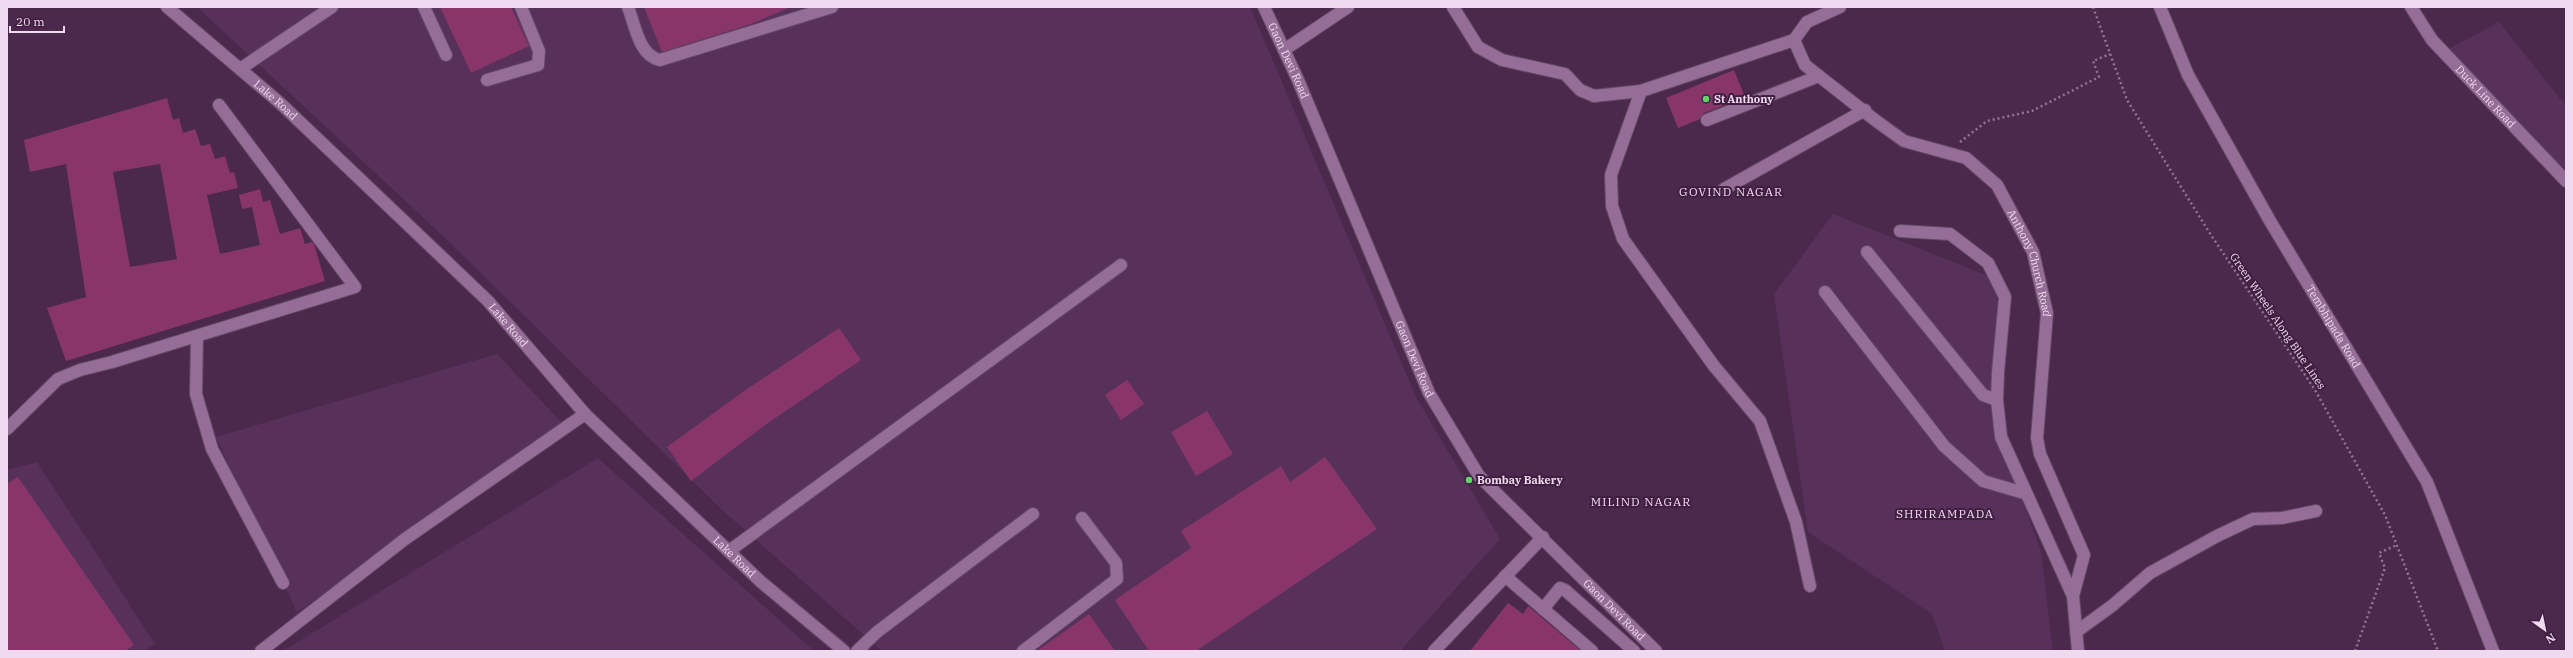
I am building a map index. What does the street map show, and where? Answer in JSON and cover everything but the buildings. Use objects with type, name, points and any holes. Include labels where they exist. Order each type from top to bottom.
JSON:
[{"type":"street","name":"Lake Road","points":[[166,7],[280,103],[488,301],[585,414],[760,581],[844,651]]},
{"type":"street","points":[[240,69],[332,7]]},
{"type":"street","points":[[424,7],[446,56]]},
{"type":"street","points":[[487,80],[538,66],[539,51],[521,7]]},
{"type":"street","points":[[628,7],[646,53],[653,58],[660,60],[832,7]]},
{"type":"street","name":"Gaon Devi Road","points":[[1264,7],[1284,50],[1429,393],[1480,476],[1543,537],[1653,650]]},
{"type":"street","points":[[1284,50],[1348,7]]},
{"type":"street","points":[[1453,7],[1478,47],[1502,60],[1565,74],[1580,90],[1594,96],[1641,91],[1794,40],[1807,22],[1840,7]]},
{"type":"street","name":"Tembhipada Road","points":[[2160,7],[2188,75],[2270,221],[2427,482],[2493,651]]},
{"type":"street","name":"Duck Line Road","points":[[2412,7],[2432,40],[2566,181]]},
{"type":"street","name":"Anthony Church Road","points":[[1794,40],[1805,65],[1904,141],[1966,158],[1997,185],[2033,252],[2047,313],[2037,438],[2040,454],[2084,555],[2073,596],[2078,651]]},
{"type":"street","points":[[1707,120],[1819,76]]},
{"type":"street","points":[[1641,91],[1612,174],[1612,206],[1623,239],[1714,366],[1760,421],[1796,522],[1810,586]]},
{"type":"street","points":[[7,429],[58,379],[80,370],[197,336],[355,287],[219,105]]},
{"type":"street","points":[[1724,189],[1864,110]]},
{"type":"street","points":[[1900,231],[1950,234],[1988,263],[2005,297],[1997,400],[2001,437],[2024,493],[2073,596]]},
{"type":"street","points":[[1867,252],[1983,395],[1997,400]]},
{"type":"street","points":[[729,551],[1121,265]]},
{"type":"street","points":[[1826,292],[1944,446],[1983,482],[2024,493]]},
{"type":"street","points":[[197,336],[196,394],[212,449],[283,583]]},
{"type":"street","points":[[261,651],[405,539],[585,414]]},
{"type":"street","points":[[2076,632],[2113,606],[2150,572],[2217,536],[2253,519],[2282,518],[2316,511]]},
{"type":"street","points":[[857,651],[877,632],[1033,514]]},
{"type":"street","points":[[1023,651],[1117,579],[1116,563],[1082,518]]},
{"type":"street","points":[[1434,651],[1543,537]]},
{"type":"street","points":[[1505,576],[1592,651]]},
{"type":"street","points":[[1543,609],[1560,588],[1565,590],[1634,651]]},
{"type":"path","name":"Green Wheels Along Blue Lines","points":[[2093,7],[2127,100],[2209,232],[2315,390],[2385,516],[2438,651]]},
{"type":"path","points":[[1945,152],[1987,122],[2032,111],[2099,77],[2093,61],[2110,54]]},
{"type":"path","points":[[2355,651],[2385,568],[2379,553],[2397,544]]},
{"type":"shaded area","points":[[197,7],[1250,7],[1416,397],[1500,539],[1400,651],[882,651],[721,509],[443,236]]},
{"type":"shaded area","points":[[2499,22],[2566,106],[2566,176],[2534,137],[2449,49]]},
{"type":"shaded area","points":[[1833,214],[1998,280],[1992,419],[2041,551],[2053,651],[1945,651],[1932,614],[1808,532],[1774,294]]},
{"type":"shaded area","points":[[497,354],[567,428],[297,612],[216,437]]},
{"type":"shaded area","points":[[598,458],[814,651],[283,651]]},
{"type":"shaded area","points":[[37,462],[155,644],[144,651],[7,651],[7,470]]},
{"type":"place","name":"St Anthony","points":[[1706,99]]},
{"type":"place","name":"Bombay Bakery","points":[[1469,480]]},
{"type":"district","name":"GOVIND NAGAR","points":[[1731,192]]},
{"type":"district","name":"MILIND NAGAR","points":[[1641,502]]},
{"type":"district","name":"SHRIRAMPADA","points":[[1945,514]]}]
